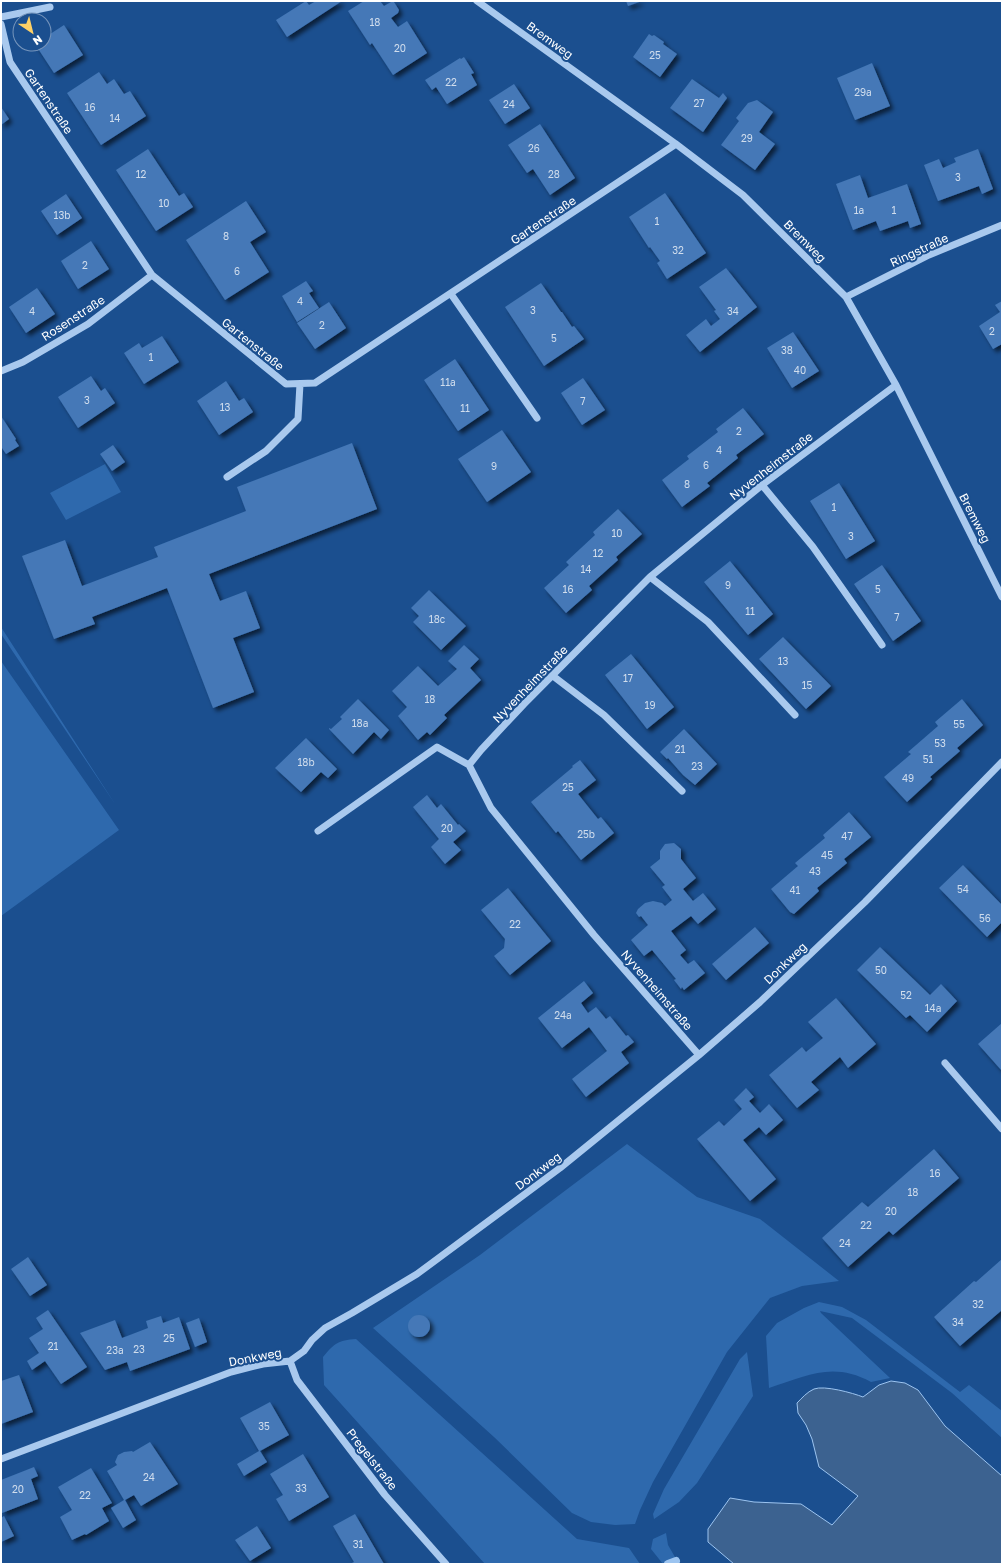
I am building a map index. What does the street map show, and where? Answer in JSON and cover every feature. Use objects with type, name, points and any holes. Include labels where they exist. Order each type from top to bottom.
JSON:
[{"type":"street","name":"Bremweg","points":[[477,1],[676,144],[743,196],[846,297],[896,385],[1002,596]]},
{"type":"street","points":[[1,18],[50,7]]},
{"type":"street","name":"Gartenstraße","points":[[1,24],[10,62],[152,275],[286,384],[315,383],[676,144]]},
{"type":"street","name":"Ringstraße","points":[[846,297],[929,255],[1002,225]]},
{"type":"street","name":"Rosenstraße","points":[[1,371],[23,362],[88,324],[152,275]]},
{"type":"street","points":[[451,294],[537,418]]},
{"type":"street","points":[[227,477],[266,451],[298,419],[300,384]]},
{"type":"street","name":"Nyvenheimstraße","points":[[699,1055],[594,935],[492,808],[469,765],[481,750],[650,577],[762,485],[896,385]]},
{"type":"street","points":[[762,485],[813,547],[882,645]]},
{"type":"street","points":[[650,577],[708,622],[795,715]]},
{"type":"street","points":[[553,676],[604,716],[682,791]]},
{"type":"street","points":[[318,831],[437,747],[469,765]]},
{"type":"street","name":"Donkweg","points":[[1,1459],[231,1372],[263,1364],[290,1361],[304,1351],[312,1340],[325,1328],[417,1274],[560,1168],[699,1055],[760,1002],[866,902],[1002,762]]},
{"type":"street","points":[[945,1063],[1002,1129]]},
{"type":"street","name":"Pregelstraße","points":[[290,1361],[297,1380],[385,1494],[446,1564]]},
{"type":"shaded area","points":[[105,464],[121,492],[66,520],[50,493]]},
{"type":"shaded area","points":[[1,627],[115,804],[1,634]]},
{"type":"shaded area","points":[[1,661],[119,830],[1,916]]},
{"type":"shaded area","points":[[627,1144],[697,1197],[760,1219],[839,1281],[802,1286],[770,1298],[727,1352],[653,1482],[635,1524],[615,1525],[591,1522],[572,1513],[494,1437],[373,1328],[480,1255]]},
{"type":"shaded area","points":[[819,1302],[842,1307],[866,1320],[960,1392],[969,1385],[1002,1411],[1002,1438],[952,1393],[852,1318],[820,1311],[890,1378],[871,1382],[844,1372],[832,1372],[808,1375],[769,1388],[766,1336],[777,1323],[804,1308]]},
{"type":"shaded area","points":[[356,1339],[577,1539],[629,1548],[640,1564],[485,1564],[324,1385],[323,1357],[337,1344],[345,1340]]},
{"type":"shaded area","points":[[747,1352],[753,1396],[697,1483],[679,1502],[654,1519],[653,1514],[664,1489],[740,1359]]},
{"type":"shaded area","points":[[891,1381],[905,1383],[918,1390],[945,1426],[1002,1476],[1002,1564],[734,1564],[708,1542],[708,1529],[730,1498],[754,1502],[801,1504],[832,1525],[858,1496],[819,1467],[812,1439],[806,1425],[798,1413],[797,1403],[807,1393],[814,1389],[831,1389],[863,1397],[879,1385]]},
{"type":"shaded area","points":[[666,1533],[668,1545],[679,1564],[663,1564],[651,1549],[653,1539]]},
{"type":"building","points":[[306,1],[309,5],[316,1],[342,1],[287,37],[276,20]]},
{"type":"building","points":[[364,1],[380,1],[384,6],[394,2],[399,10],[398,13],[391,18],[398,27],[407,21],[427,53],[393,75],[372,43],[370,45],[348,11]]},
{"type":"building","points":[[626,1],[642,1],[628,6]]},
{"type":"building","points":[[64,25],[83,55],[54,73],[40,52],[52,52],[52,33]]},
{"type":"building","points":[[649,34],[652,36],[654,35],[664,42],[663,44],[677,54],[660,77],[633,57]]},
{"type":"building","points":[[464,57],[474,73],[471,74],[477,85],[447,104],[436,87],[432,90],[425,80]]},
{"type":"building","points":[[872,63],[890,106],[855,120],[837,78]]},
{"type":"building","points":[[99,72],[107,84],[114,79],[124,94],[130,91],[146,116],[101,145],[67,93]]},
{"type":"building","points":[[692,79],[719,98],[723,93],[727,98],[703,132],[670,108]]},
{"type":"building","points":[[514,84],[530,108],[505,124],[489,100]]},
{"type":"building","points":[[757,100],[773,112],[759,132],[775,144],[755,170],[721,145],[739,121],[736,118],[748,103]]},
{"type":"building","points":[[1,107],[9,119],[1,125]]},
{"type":"building","points":[[540,124],[575,178],[550,195],[533,169],[527,173],[508,145]]},
{"type":"building","points":[[148,149],[179,196],[184,193],[193,207],[156,231],[116,170]]},
{"type":"building","points":[[978,149],[993,189],[982,194],[979,186],[938,201],[924,165],[939,159],[943,168],[956,162],[954,158]]},
{"type":"building","points":[[860,175],[868,198],[907,184],[921,224],[910,228],[908,221],[880,231],[876,221],[853,230],[836,184]]},
{"type":"building","points":[[665,193],[706,253],[667,279],[657,263],[660,261],[650,247],[649,248],[629,217]]},
{"type":"building","points":[[66,194],[82,218],[57,235],[41,211]]},
{"type":"building","points":[[246,201],[266,232],[250,242],[269,272],[225,300],[186,240]]},
{"type":"building","points":[[91,241],[109,269],[78,289],[61,261]]},
{"type":"building","points":[[726,268],[757,307],[700,352],[686,335],[706,319],[711,326],[720,319],[714,311],[716,310],[699,287]]},
{"type":"building","points":[[306,281],[313,291],[309,293],[319,308],[297,322],[282,296]]},
{"type":"building","points":[[541,283],[572,327],[574,326],[584,339],[544,366],[505,307]]},
{"type":"building","points":[[37,288],[55,314],[26,333],[9,307]]},
{"type":"building","points":[[1002,301],[1002,344],[993,349],[979,326],[1000,312],[995,305]]},
{"type":"building","points":[[329,302],[346,328],[315,349],[297,323]]},
{"type":"building","points":[[793,332],[819,371],[792,388],[767,348]]},
{"type":"building","points":[[162,336],[179,362],[144,384],[124,353],[139,343],[142,348]]},
{"type":"building","points":[[455,359],[489,410],[458,431],[424,380]]},
{"type":"building","points":[[91,376],[101,391],[105,388],[115,403],[78,428],[58,397]]},
{"type":"building","points":[[583,378],[605,410],[582,425],[561,393]]},
{"type":"building","points":[[226,381],[239,401],[244,398],[253,412],[219,435],[197,401]]},
{"type":"building","points":[[743,408],[764,434],[736,455],[738,458],[707,483],[710,486],[682,507],[662,480],[689,459],[687,456],[718,432],[716,429]]},
{"type":"building","points":[[1,416],[19,446],[6,454],[2,448],[1,449]]},
{"type":"building","points":[[502,430],[531,472],[487,502],[458,459]]},
{"type":"building","points":[[352,443],[377,509],[209,574],[220,601],[246,591],[260,628],[233,638],[254,692],[213,708],[167,588],[92,617],[95,624],[54,639],[22,556],[65,540],[82,586],[158,557],[154,547],[246,511],[237,487]]},
{"type":"building","points":[[113,445],[125,462],[112,471],[100,454]]},
{"type":"building","points":[[839,483],[875,541],[846,559],[810,501]]},
{"type":"building","points":[[618,509],[642,534],[616,557],[618,560],[589,586],[592,590],[566,613],[544,588],[569,565],[566,562],[595,535],[593,532]]},
{"type":"building","points":[[730,561],[773,614],[748,635],[704,582]]},
{"type":"building","points":[[882,565],[921,621],[893,641],[854,584]]},
{"type":"building","points":[[429,590],[466,626],[441,650],[413,622],[419,616],[411,608]]},
{"type":"building","points":[[783,637],[831,686],[806,709],[759,659]]},
{"type":"building","points":[[464,645],[479,659],[470,668],[481,680],[444,715],[447,718],[430,735],[427,732],[418,740],[398,716],[407,707],[392,691],[418,666],[438,686],[457,669],[448,661]]},
{"type":"building","points":[[631,654],[674,707],[647,729],[605,675]]},
{"type":"building","points":[[358,699],[389,730],[381,739],[374,732],[353,754],[329,728],[331,729],[342,719],[340,717]]},
{"type":"building","points":[[962,699],[983,725],[957,748],[960,751],[930,777],[932,779],[907,802],[884,777],[911,754],[908,752],[938,726],[935,722]]},
{"type":"building","points":[[684,729],[717,764],[695,785],[660,752]]},
{"type":"building","points":[[306,738],[337,769],[328,778],[321,772],[301,792],[275,768]]},
{"type":"building","points":[[580,760],[596,780],[578,794],[598,819],[601,817],[614,833],[581,860],[558,831],[556,833],[531,802]]},
{"type":"building","points":[[427,795],[437,808],[441,804],[458,825],[459,824],[466,831],[453,842],[461,850],[445,864],[431,847],[439,839],[413,807]]},
{"type":"building","points":[[849,812],[871,837],[844,859],[847,863],[817,888],[819,891],[794,914],[790,912],[771,889],[798,866],[795,863],[825,838],[823,835]]},
{"type":"building","points":[[674,843],[681,849],[681,859],[696,878],[683,889],[693,901],[703,893],[716,909],[698,924],[691,916],[671,931],[686,950],[680,955],[688,964],[694,960],[705,973],[684,990],[682,987],[681,989],[674,980],[676,979],[652,950],[644,956],[631,940],[648,925],[641,916],[639,917],[636,913],[638,909],[645,903],[653,901],[662,903],[665,906],[672,900],[662,887],[665,885],[650,867],[660,859],[660,851],[665,844]]},
{"type":"building","points":[[963,865],[1002,905],[1002,922],[987,937],[939,888]]},
{"type":"building","points":[[508,888],[551,941],[510,975],[494,956],[504,948],[505,939],[481,910]]},
{"type":"building","points":[[755,927],[769,943],[726,980],[712,964]]},
{"type":"building","points":[[880,947],[930,995],[941,984],[957,1001],[927,1032],[910,1015],[906,1018],[857,970]]},
{"type":"building","points":[[584,981],[593,993],[581,1003],[588,1013],[596,1007],[606,1019],[610,1016],[626,1036],[628,1035],[634,1042],[621,1052],[629,1063],[586,1097],[572,1079],[607,1051],[589,1027],[562,1048],[538,1018]]},
{"type":"building","points":[[836,998],[876,1044],[848,1068],[840,1057],[811,1082],[819,1090],[797,1108],[769,1075],[802,1047],[806,1052],[823,1038],[808,1022]]},
{"type":"building","points":[[1002,1023],[1002,1071],[978,1044]]},
{"type":"building","points":[[746,1088],[754,1097],[749,1101],[760,1113],[769,1104],[783,1120],[766,1135],[759,1127],[743,1140],[776,1179],[750,1201],[697,1139],[719,1121],[724,1126],[742,1109],[734,1100]]},
{"type":"building","points":[[934,1149],[959,1178],[893,1235],[889,1231],[848,1267],[822,1238],[862,1202],[868,1207]]},
{"type":"building","points":[[28,1257],[47,1285],[30,1296],[11,1269]]},
{"type":"building","points":[[1002,1259],[1002,1310],[960,1346],[934,1317],[974,1281],[976,1282]]},
{"type":"building","points":[[48,1310],[87,1367],[61,1384],[45,1361],[32,1370],[27,1361],[39,1353],[29,1338],[43,1329],[36,1318]]},
{"type":"building","points":[[419,1315],[427,1318],[430,1326],[427,1334],[419,1337],[411,1334],[408,1326],[411,1318]]},
{"type":"building","points":[[161,1316],[163,1323],[179,1317],[190,1349],[130,1371],[127,1362],[105,1370],[80,1333],[115,1320],[122,1338],[148,1328],[146,1321]]},
{"type":"building","points":[[199,1318],[207,1342],[195,1347],[186,1323]]},
{"type":"building","points":[[19,1375],[33,1412],[1,1424],[1,1381]]},
{"type":"building","points":[[270,1402],[289,1435],[260,1451],[267,1462],[244,1476],[237,1464],[259,1451],[240,1418]]},
{"type":"building","points":[[150,1442],[178,1484],[141,1506],[134,1495],[125,1500],[136,1520],[123,1528],[111,1508],[124,1500],[107,1471],[117,1465],[115,1462],[118,1455],[124,1452],[133,1452]]},
{"type":"building","points":[[303,1454],[329,1497],[289,1521],[276,1499],[283,1495],[270,1474]]},
{"type":"building","points":[[34,1467],[38,1476],[31,1479],[38,1499],[2,1513],[1,1480]]},
{"type":"building","points":[[91,1468],[112,1503],[102,1508],[109,1521],[86,1535],[85,1534],[72,1540],[60,1517],[72,1510],[58,1487]]},
{"type":"building","points":[[355,1514],[384,1564],[350,1564],[354,1562],[333,1526]]},
{"type":"building","points":[[4,1516],[14,1536],[1,1542],[1,1518]]},
{"type":"building","points":[[257,1526],[271,1548],[250,1561],[235,1540]]},
{"type":"waterway","points":[[668,1564],[676,1561]]}]
